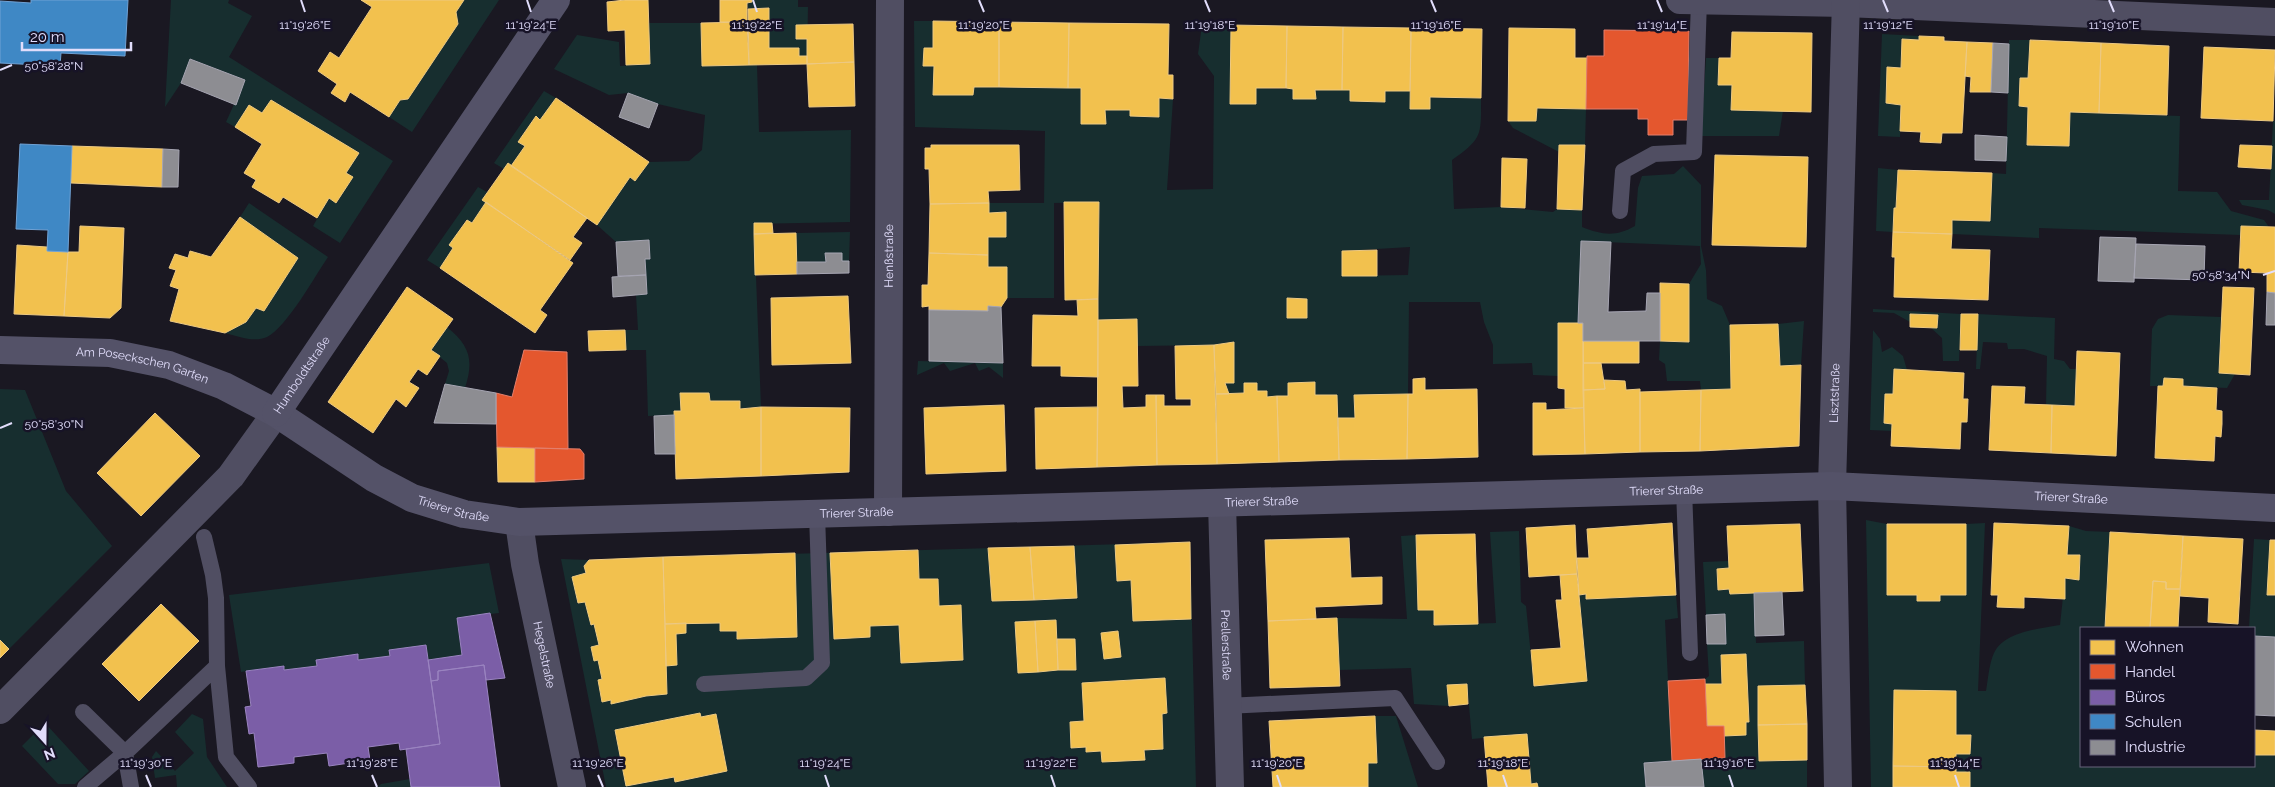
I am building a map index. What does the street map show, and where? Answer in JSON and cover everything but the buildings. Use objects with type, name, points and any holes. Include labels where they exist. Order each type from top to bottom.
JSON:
[{"type":"street","name":"Humboldtstraße","points":[[0,710],[231,476],[276,413],[556,0]]},
{"type":"street","name":"Henßstraße","points":[[888,512],[890,0]]},
{"type":"street","points":[[1680,0],[1846,1],[2275,22]]},
{"type":"street","name":"Lisztstraße","points":[[1838,787],[1832,486],[1846,1]]},
{"type":"street","name":"Am Poseckschen Garten","points":[[0,350],[110,353],[169,365],[224,386],[276,413]]},
{"type":"street","name":"Trierer Straße","points":[[276,413],[374,478],[412,498],[464,514],[519,522],[1832,486],[2275,508]]},
{"type":"street","name":"Prellerstraße","points":[[1222,503],[1226,706],[1230,787]]},
{"type":"street","name":"Hegelstraße","points":[[519,522],[525,564],[572,787]]},
{"type":"lane","points":[[1620,211],[1623,171],[1654,154],[1694,152],[1699,0]]},
{"type":"lane","points":[[1684,489],[1690,653]]},
{"type":"lane","points":[[704,684],[806,678],[822,663],[817,514]]},
{"type":"lane","points":[[204,537],[216,598],[217,666],[226,757],[249,787]]},
{"type":"lane","points":[[85,787],[125,753],[217,666]]},
{"type":"lane","points":[[1226,706],[1395,698],[1437,762]]},
{"type":"lane","points":[[83,712],[125,753],[131,787]]},
{"type":"green space","points":[[171,0],[229,0],[228,3],[252,16],[229,57],[393,161],[340,243],[313,226],[329,198],[337,203],[352,177],[346,173],[358,153],[271,100],[262,113],[249,105],[235,127],[226,122],[245,80],[191,59],[181,83],[165,107]]},
{"type":"green space","points":[[464,0],[499,0],[412,132],[389,117],[400,100],[408,99],[458,24],[456,12]]},
{"type":"green space","points":[[752,0],[798,0],[798,7],[808,7],[807,56],[799,56],[799,48],[769,48],[769,8],[748,9],[747,3],[752,2]]},
{"type":"green space","points":[[914,21],[933,21],[933,48],[924,48],[923,65],[934,66],[934,95],[973,95],[974,87],[1081,88],[1081,124],[1105,124],[1105,110],[1130,110],[1131,116],[1158,117],[1159,98],[1173,99],[1167,190],[1213,189],[1214,76],[1198,54],[1202,25],[1231,25],[1231,104],[1255,104],[1256,88],[1293,89],[1293,99],[1315,99],[1315,90],[1350,90],[1351,101],[1385,102],[1385,91],[1410,91],[1430,97],[1481,98],[1481,120],[1478,135],[1470,146],[1452,160],[1454,209],[1501,207],[1553,212],[1557,209],[1582,210],[1582,227],[1609,234],[1622,232],[1635,226],[1638,188],[1642,176],[1674,174],[1683,166],[1701,185],[1701,246],[1706,270],[1707,299],[1722,306],[1730,325],[1731,389],[1701,390],[1700,381],[1667,381],[1665,364],[1659,360],[1660,341],[1689,342],[1689,284],[1701,264],[1700,246],[1581,241],[1578,323],[1558,324],[1558,376],[1533,375],[1532,363],[1493,364],[1493,345],[1484,322],[1480,302],[1409,302],[1408,394],[1354,395],[1355,418],[1338,418],[1337,395],[1315,395],[1315,382],[1288,396],[1267,397],[1267,391],[1257,391],[1257,383],[1244,393],[1229,394],[1225,383],[1234,382],[1233,342],[1214,345],[1137,346],[1136,319],[1098,320],[1099,202],[1054,203],[1054,298],[1007,298],[1007,267],[988,267],[988,237],[1006,237],[1006,213],[989,213],[989,203],[1044,203],[1045,131],[915,127]],"holes":[[[1410,247],[1408,275],[1342,276],[1343,251]]]},
{"type":"green space","points":[[649,23],[701,23],[702,66],[757,65],[759,132],[851,130],[850,222],[754,224],[761,407],[740,409],[740,401],[710,401],[709,393],[681,393],[681,411],[674,411],[674,415],[648,416],[646,350],[626,350],[625,330],[638,330],[636,295],[647,294],[645,259],[650,259],[649,241],[616,242],[597,225],[630,177],[635,181],[649,162],[689,161],[702,150],[705,115],[658,104],[628,93],[609,95],[554,69],[577,35],[619,42],[620,66],[649,64]]},
{"type":"green space","points":[[1882,34],[1919,36],[1919,40],[1902,39],[1901,68],[1887,67],[1886,103],[1901,105],[1900,137],[1878,136]]},
{"type":"green space","points":[[2009,40],[2030,40],[2028,78],[2020,79],[2019,106],[2028,107],[2027,145],[2069,146],[2070,112],[2180,116],[2178,191],[2217,192],[2231,211],[2264,220],[2269,227],[2241,235],[2039,228],[2039,238],[1952,234],[1952,220],[1990,221],[1992,173],[2006,174]]},
{"type":"green space","points":[[1706,58],[1719,58],[1718,84],[1732,85],[1731,110],[1783,111],[1779,136],[1701,136]]},
{"type":"green space","points":[[544,91],[556,98],[540,120],[535,117],[518,142],[525,146],[511,166],[508,163],[504,169],[494,163]]},
{"type":"green space","points":[[1537,108],[1586,109],[1585,145],[1559,145],[1559,152],[1513,128],[1508,121]]},
{"type":"green space","points":[[2273,121],[2275,121],[2275,214],[2268,210],[2242,205],[2239,200],[2269,200]]},
{"type":"green space","points":[[1878,168],[1898,170],[1893,232],[1876,231]]},
{"type":"green space","points":[[478,187],[487,192],[482,200],[486,202],[472,223],[466,220],[449,245],[453,248],[440,268],[427,260]]},
{"type":"green space","points":[[249,203],[328,257],[292,312],[275,331],[262,339],[246,338],[225,333],[246,322],[256,308],[264,311],[298,258],[240,217]]},
{"type":"green space","points":[[850,232],[849,261],[842,261],[842,253],[826,253],[826,262],[797,262],[796,233]]},
{"type":"green space","points":[[1873,309],[1961,314],[1959,361],[1943,361],[1942,338],[1931,328],[1937,328],[1938,315],[1911,314],[1910,322],[1894,313],[1873,312]]},
{"type":"green space","points":[[1978,314],[2055,318],[2054,359],[2064,361],[2070,369],[2076,369],[2075,406],[2046,405],[2047,356],[2024,349],[2008,349],[2007,343],[1983,342],[1980,369],[1976,369]]},
{"type":"green space","points":[[2168,315],[2221,317],[2219,373],[2235,374],[2227,388],[2183,386],[2183,379],[2164,378],[2163,386],[2150,386],[2152,329],[2158,319]]},
{"type":"green space","points":[[1804,321],[1801,365],[1780,366],[1778,324]]},
{"type":"green space","points":[[447,327],[461,341],[468,354],[469,369],[465,388],[445,384],[449,371],[447,363],[431,350]]},
{"type":"green space","points":[[1873,330],[1880,339],[1882,352],[1892,347],[1903,356],[1907,370],[1893,394],[1885,394],[1884,423],[1892,424],[1892,431],[1870,430]]},
{"type":"green space","points":[[918,361],[1003,363],[1003,378],[989,367],[979,371],[975,363],[950,371],[944,363],[917,375]]},
{"type":"green space","points":[[0,389],[25,390],[66,491],[112,546],[9,649],[0,640]]},
{"type":"green space","points":[[1866,520],[1887,524],[1887,595],[1917,595],[1917,601],[1940,601],[1940,595],[1965,595],[1966,524],[1985,523],[1978,691],[1986,691],[1994,653],[2006,640],[2023,632],[2060,625],[2065,578],[2079,579],[2080,556],[2067,555],[2069,526],[2086,531],[2110,532],[2105,627],[2080,627],[2080,767],[2255,767],[2255,755],[2275,755],[2275,787],[1970,787],[1970,772],[1956,772],[1956,754],[1970,754],[1971,736],[1956,735],[1956,691],[1895,690],[1893,787],[1871,787]]},
{"type":"green space","points":[[1519,531],[1521,602],[1526,606],[1534,686],[1587,681],[1579,595],[1586,594],[1586,599],[1676,595],[1678,618],[1665,620],[1672,761],[1644,763],[1646,787],[1538,787],[1537,783],[1531,784],[1527,734],[1472,739],[1467,684],[1447,686],[1449,706],[1414,704],[1411,668],[1339,670],[1337,618],[1407,619],[1401,536],[1416,535],[1418,610],[1434,610],[1434,625],[1496,623],[1490,532]]},
{"type":"green space","points":[[2254,539],[2270,540],[2267,594],[2275,595],[2275,637],[2255,636],[2255,627],[2249,627]]},
{"type":"green space","points":[[1190,542],[1196,787],[606,787],[561,559],[589,560]]},
{"type":"green space","points":[[1728,561],[1729,568],[1717,569],[1718,590],[1729,589],[1730,594],[1754,593],[1756,643],[1804,641],[1805,685],[1758,686],[1759,761],[1807,760],[1807,787],[1704,787],[1701,759],[1725,758],[1724,736],[1746,735],[1746,722],[1749,721],[1745,654],[1721,655],[1722,684],[1705,684],[1705,679],[1709,676],[1707,644],[1726,644],[1725,614],[1706,615],[1703,562]]},
{"type":"green space","points":[[489,563],[499,613],[457,618],[462,655],[428,660],[426,645],[390,656],[358,660],[358,654],[316,660],[317,666],[284,670],[283,666],[241,672],[229,595]]},
{"type":"green space","points":[[192,714],[203,719],[207,757],[227,787],[177,787],[176,775],[155,778],[152,757],[156,751],[175,771],[194,753],[175,732]]},
{"type":"green space","points":[[1375,716],[1396,716],[1418,787],[1368,787],[1368,763],[1377,763]]},
{"type":"green space","points":[[45,723],[89,771],[75,784],[58,784],[22,746]]},
{"type":"green space","points":[[410,779],[411,787],[378,787],[381,784]]}]
